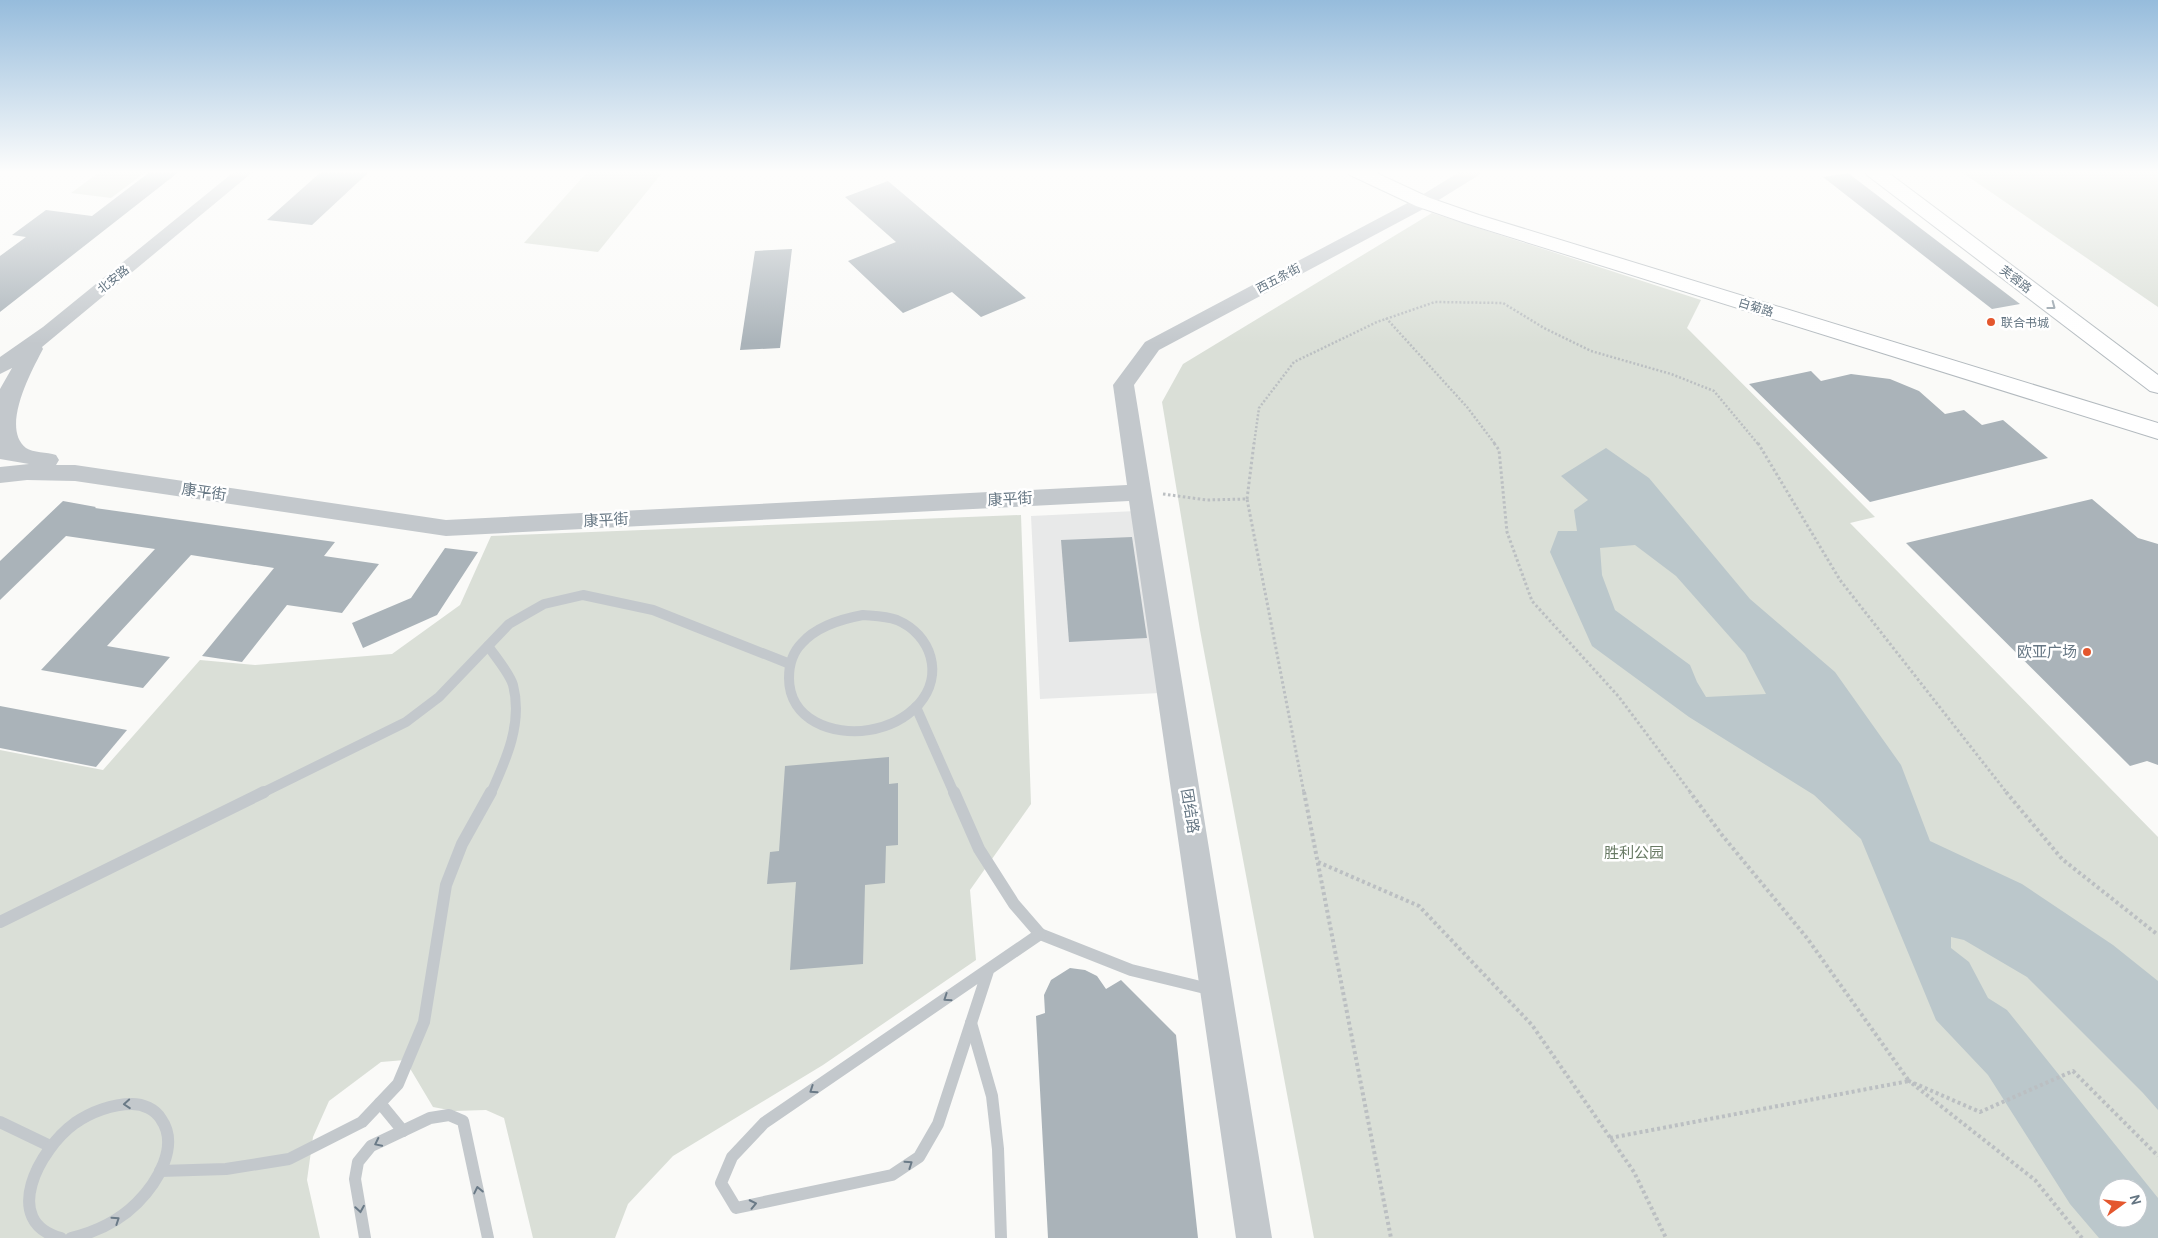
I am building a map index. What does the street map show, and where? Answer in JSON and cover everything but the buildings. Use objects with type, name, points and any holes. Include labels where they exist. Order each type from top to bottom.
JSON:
[{"type":"main road","name":"白菊路","points":[[1503,229],[2158,432]]},
{"type":"main road","name":"白菊路","points":[[1534,229],[2158,420]]},
{"type":"main road","name":"芙蓉路","points":[[1950,229],[2158,386]]},
{"type":"street","name":"北安路","points":[[50,331],[175,229]]},
{"type":"street","name":"西五条街","points":[[1122,385],[1152,346],[1371,229]]},
{"type":"street","points":[[0,367],[50,331]]},
{"type":"street","points":[[22,457],[13,450],[4,435],[4,400],[28,356],[50,331]]},
{"type":"street","name":"团结路","points":[[1122,385],[1254,1238]]},
{"type":"street","points":[[0,452],[50,461],[75,473]]},
{"type":"street","points":[[0,475],[27,472],[75,473]]},
{"type":"street","name":"康平街","points":[[75,473],[446,528],[1140,492]]},
{"type":"lane","points":[[0,922],[406,722],[439,697],[509,624],[544,604],[583,595],[653,610],[790,664]]},
{"type":"lane","points":[[856,616],[886,617],[915,629],[932,651],[933,676],[929,690],[916,708],[894,722],[868,731],[840,731],[815,724],[799,711],[788,692],[790,664],[807,639],[826,625],[856,616]]},
{"type":"lane","points":[[160,1171],[226,1169],[289,1159],[362,1122],[398,1084],[424,1022],[446,885],[462,844],[486,803],[506,761],[516,721],[513,684],[488,646]]},
{"type":"lane","points":[[916,708],[979,849],[1014,904],[1040,934],[1131,970],[1217,991]]},
{"type":"lane","points":[[988,971],[938,1124],[919,1157],[892,1176],[736,1208],[721,1183],[732,1157],[764,1123],[1040,934]]},
{"type":"lane","points":[[971,1023],[992,1096],[998,1149],[1001,1238]]},
{"type":"lane","points":[[380,1103],[403,1131]]},
{"type":"lane","points":[[61,1238],[47,1236],[33,1226],[26,1210],[27,1190],[32,1175],[50,1146],[70,1127],[92,1113],[115,1105],[136,1104],[153,1109],[164,1121],[169,1138],[166,1159],[155,1181],[138,1202],[116,1221],[92,1233],[71,1238]]},
{"type":"lane","points":[[365,1238],[355,1179],[358,1162],[371,1146],[430,1118],[449,1115],[463,1121],[488,1238]]},
{"type":"lane","points":[[0,1122],[50,1146]]},
{"type":"path","points":[[1390,1238],[1247,499],[1259,408],[1294,362],[1386,318],[1435,302],[1503,303],[1544,328],[1591,351],[1671,374],[1714,391],[1755,439],[1840,580],[2017,806],[2062,859],[2158,935]]},
{"type":"path","points":[[1386,318],[1467,407],[1499,450],[1507,532],[1532,601],[1619,696],[1722,835],[1807,938],[1909,1081],[2035,1180],[2082,1238]]},
{"type":"path","points":[[1140,492],[1207,500],[1247,499]]},
{"type":"path","points":[[1317,862],[1419,906],[1532,1025],[1634,1172],[1666,1238]]},
{"type":"path","points":[[1610,1138],[1909,1081],[1980,1112],[2073,1071],[2158,1156]]},
{"type":"shaded area","points":[[1606,448],[1649,478],[1750,599],[1835,672],[1901,765],[1930,841],[2022,884],[2113,945],[2158,981],[2158,1110],[2027,977],[1964,940],[1951,937],[1951,948],[1969,962],[1988,998],[2007,1010],[2142,1178],[2098,1178],[2098,1228],[2148,1228],[2148,1186],[2158,1198],[2158,1238],[2099,1238],[2070,1204],[1988,1075],[1936,1020],[1861,839],[1814,795],[1689,717],[1592,646],[1550,552],[1558,531],[1577,531],[1574,510],[1588,500],[1561,476]],"holes":[[[1635,545],[1676,576],[1745,654],[1766,694],[1706,697],[1690,665],[1615,610],[1602,575],[1600,548]]]},
{"type":"shaded area","points":[[1136,511],[1160,693],[1040,699],[1031,516]]},
{"type":"green space","points":[[537,229],[617,229],[598,252],[524,243]]},
{"type":"green space","name":"胜利公园","points":[[1406,229],[1481,229],[1701,300],[1687,328],[1875,517],[1850,523],[2158,837],[2158,1238],[1314,1238],[1200,630],[1162,402],[1183,364]]},
{"type":"green space","points":[[2044,229],[2158,229],[2158,307]]},
{"type":"green space","points":[[1021,515],[1031,804],[970,890],[976,960],[823,1065],[673,1156],[628,1204],[615,1238],[533,1238],[504,1118],[486,1110],[454,1111],[433,1107],[405,1060],[381,1062],[329,1101],[313,1137],[307,1180],[320,1238],[0,1238],[0,750],[103,770],[200,660],[255,665],[392,654],[460,605],[491,536]]},
{"type":"place","name":"联合书城","points":[[1991,322]]},
{"type":"place","name":"欧亚广场","points":[[2087,652]]}]
